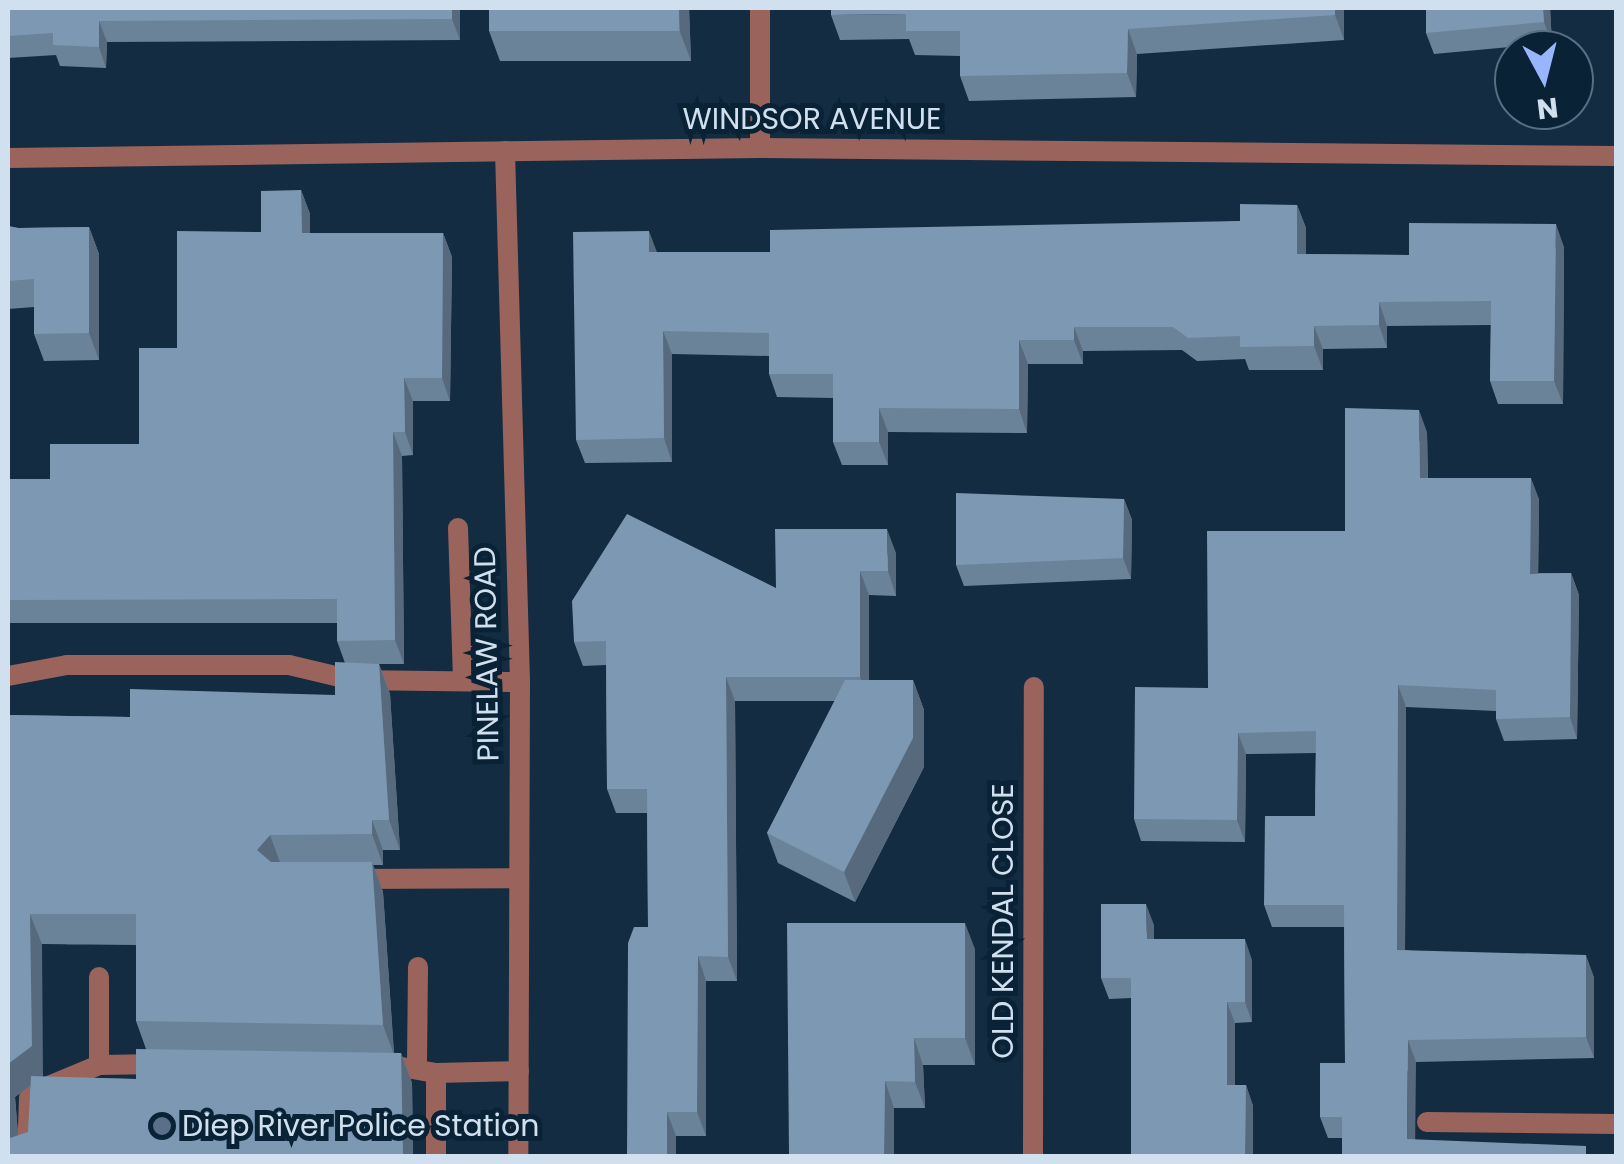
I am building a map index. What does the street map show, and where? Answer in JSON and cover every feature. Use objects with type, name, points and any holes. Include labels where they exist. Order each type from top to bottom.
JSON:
[{"type":"street","points":[[760,8],[760,148]]},
{"type":"street","name":"WINDSOR AVENUE","points":[[8,158],[760,148],[1616,156]]},
{"type":"street","name":"PINELAW ROAD","points":[[505,151],[520,682],[518,1156]]},
{"type":"street","points":[[458,528],[463,681]]},
{"type":"street","points":[[8,676],[67,666],[289,665],[352,680],[520,682]]},
{"type":"street","name":"OLD KENDAL CLOSE","points":[[1033,1156],[1034,686]]},
{"type":"street","points":[[322,879],[519,878]]},
{"type":"street","points":[[417,1063],[418,967]]},
{"type":"street","points":[[99,977],[99,1065]]},
{"type":"street","points":[[357,1063],[417,1063],[436,1074],[519,1071]]},
{"type":"street","points":[[27,1156],[29,1098],[99,1065],[178,1064]]},
{"type":"street","points":[[436,1074],[436,1156]]},
{"type":"street","points":[[1428,1122],[1616,1124]]},
{"type":"building","points":[[8,8],[452,8],[452,19],[99,21],[99,47],[53,45],[53,33],[8,36]]},
{"type":"building","points":[[489,8],[679,8],[679,31],[489,31]]},
{"type":"building","points":[[831,8],[1335,8],[1335,15],[1128,29],[1127,73],[960,76],[960,31],[906,31],[906,14],[831,15]]},
{"type":"building","points":[[1426,8],[1543,8],[1544,22],[1426,33]]},
{"type":"building","points":[[301,190],[302,233],[443,233],[442,378],[404,378],[405,432],[393,432],[395,640],[337,641],[337,599],[8,600],[8,479],[50,479],[50,444],[139,444],[139,348],[177,348],[177,231],[261,232],[261,191]]},
{"type":"building","points":[[1240,204],[1297,205],[1297,254],[1409,255],[1409,223],[1556,224],[1554,381],[1490,381],[1491,301],[1379,302],[1379,325],[1314,326],[1314,346],[1240,347],[1240,336],[1188,338],[1173,327],[1074,327],[1074,340],[1019,340],[1019,409],[879,408],[879,442],[833,442],[833,374],[769,374],[769,333],[663,331],[664,438],[576,440],[573,232],[649,231],[649,252],[770,252],[770,230],[1240,221]]},
{"type":"building","points":[[8,226],[89,227],[89,333],[34,334],[34,279],[8,281]]},
{"type":"building","points":[[1345,408],[1419,410],[1420,478],[1531,478],[1530,574],[1571,573],[1570,717],[1496,719],[1496,690],[1398,685],[1397,950],[1586,955],[1586,1037],[1408,1040],[1407,1139],[1586,1146],[1586,1156],[1342,1156],[1342,1117],[1320,1117],[1320,1063],[1345,1063],[1344,905],[1264,905],[1265,816],[1315,816],[1316,731],[1238,733],[1237,820],[1134,819],[1135,687],[1208,688],[1207,531],[1345,531]]},
{"type":"building","points":[[956,493],[1124,499],[1123,558],[956,565]]},
{"type":"building","points":[[627,514],[776,588],[775,529],[887,529],[888,571],[860,571],[860,677],[726,677],[728,957],[698,956],[697,1112],[667,1112],[667,1156],[627,1156],[628,943],[634,927],[648,927],[647,789],[607,789],[606,641],[574,642],[572,601]]},
{"type":"building","points":[[335,662],[379,664],[389,820],[372,820],[372,834],[270,835],[257,850],[271,862],[372,862],[383,1025],[136,1021],[136,914],[30,914],[32,1046],[8,1064],[8,715],[130,717],[130,689],[335,695]]},
{"type":"building","points":[[845,680],[913,680],[913,738],[844,872],[767,833]]},
{"type":"building","points":[[1101,904],[1146,904],[1147,939],[1245,939],[1245,1002],[1227,1002],[1227,1085],[1246,1085],[1245,1156],[1131,1156],[1131,978],[1101,978]]},
{"type":"building","points":[[787,923],[965,923],[965,1038],[914,1038],[915,1082],[885,1081],[884,1156],[789,1156]]},
{"type":"building","points":[[136,1049],[401,1053],[403,1156],[8,1156],[8,1110],[10,1138],[28,1132],[31,1076],[136,1079]]},
{"type":"place","name":"Diep River Police Station","points":[[162,1126]]}]
